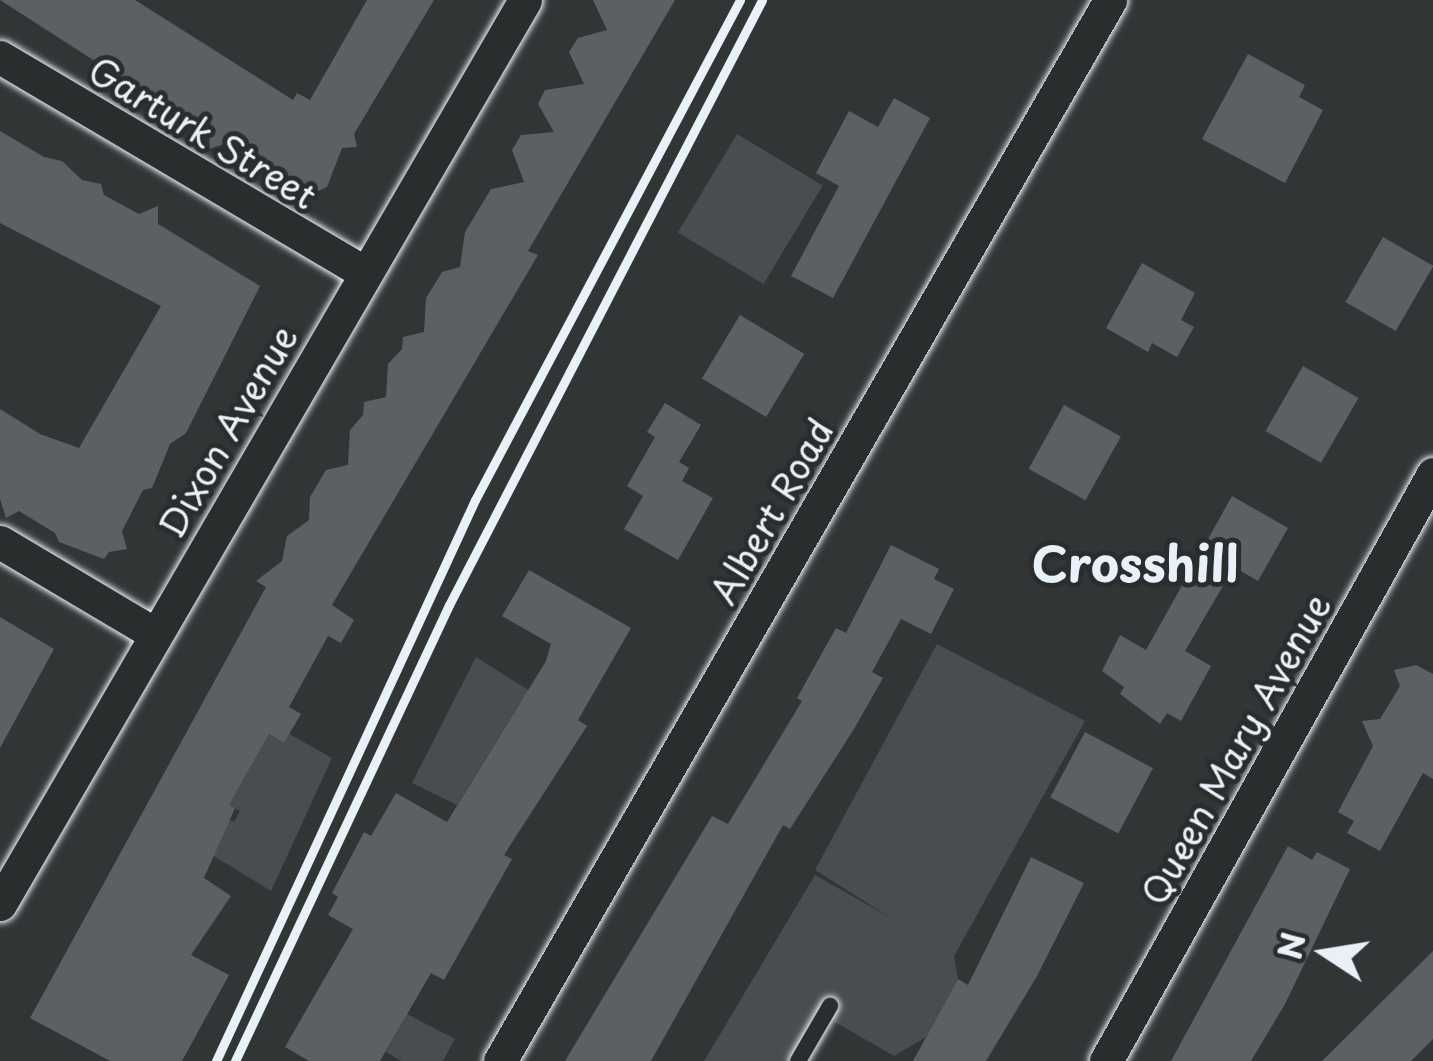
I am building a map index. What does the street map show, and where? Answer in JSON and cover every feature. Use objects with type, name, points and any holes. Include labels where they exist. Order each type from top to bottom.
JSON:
[{"type":"street","name":"Dixon Avenue","points":[[0,904],[153,633],[525,0]]},
{"type":"street","name":"Albert Road","points":[[500,1061],[1110,0]]},
{"type":"street","name":"Garturk Street","points":[[0,57],[365,273]]},
{"type":"street","name":"Queen Mary Avenue","points":[[1106,1061],[1433,474]]},
{"type":"street","points":[[0,542],[153,633]]},
{"type":"lane","points":[[798,1061],[830,1006]]},
{"type":"shaded area","points":[[737,134],[823,186],[763,284],[678,233]]},
{"type":"shaded area","points":[[937,644],[1085,721],[954,956],[958,979],[926,1037],[894,1056],[821,1014],[793,1061],[704,1061],[815,875],[891,918],[815,870]]},
{"type":"shaded area","points":[[476,657],[538,696],[520,703],[457,805],[412,783]]},
{"type":"shaded area","points":[[269,734],[284,743],[289,734],[332,758],[271,891],[194,844],[213,811],[234,822],[240,811],[229,805]]},
{"type":"shaded area","points":[[407,1014],[455,1039],[443,1061],[401,1061],[386,1052]]},
{"type":"building","points":[[0,0],[135,0],[293,100],[297,93],[310,100],[367,0],[434,0],[354,134],[357,147],[342,148],[327,187],[312,194],[227,143],[209,149],[211,117],[175,125],[171,110],[150,100],[136,102],[129,83]]},
{"type":"building","points":[[593,0],[675,0],[528,251],[538,255],[332,605],[354,620],[341,643],[328,636],[289,707],[301,714],[284,743],[269,734],[229,805],[235,808],[204,878],[231,896],[191,955],[229,975],[182,1061],[110,1061],[30,1018],[266,587],[256,581],[282,561],[287,536],[309,520],[310,497],[326,470],[348,465],[350,430],[363,415],[364,402],[386,397],[388,364],[402,349],[403,337],[424,332],[426,298],[442,272],[460,267],[465,232],[491,189],[524,182],[512,150],[521,135],[554,132],[538,104],[545,90],[584,84],[569,52],[578,38],[607,30]]},
{"type":"building","points":[[1248,54],[1305,85],[1299,97],[1323,110],[1285,183],[1202,139]]},
{"type":"building","points":[[894,98],[930,118],[833,298],[791,276],[839,186],[816,173],[849,111],[878,127]]},
{"type":"building","points":[[0,131],[44,157],[62,161],[82,180],[101,184],[104,195],[139,214],[158,206],[158,224],[260,286],[186,433],[170,444],[152,488],[143,490],[122,531],[127,549],[109,552],[104,559],[59,542],[55,533],[19,511],[6,518],[0,499],[0,409],[40,434],[79,448],[161,306],[0,223]]},
{"type":"building","points":[[1383,237],[1433,266],[1396,331],[1346,302]]},
{"type":"building","points":[[1142,263],[1195,293],[1181,320],[1194,327],[1177,357],[1152,343],[1148,352],[1106,328]]},
{"type":"building","points":[[740,315],[804,354],[766,417],[702,378]]},
{"type":"building","points":[[1303,366],[1358,398],[1321,463],[1266,431]]},
{"type":"building","points":[[665,403],[701,425],[679,462],[689,468],[682,481],[713,498],[678,560],[624,529],[643,496],[627,486],[655,437],[647,432]]},
{"type":"building","points":[[1064,405],[1121,437],[1085,500],[1029,469]]},
{"type":"building","points":[[1232,496],[1288,528],[1258,581],[1234,567],[1185,651],[1211,666],[1181,721],[1167,713],[1160,724],[1120,694],[1124,687],[1102,671],[1120,635],[1146,650]]},
{"type":"building","points":[[891,545],[939,569],[934,579],[954,589],[931,634],[901,619],[872,672],[883,678],[790,829],[783,825],[651,1061],[565,1061],[712,816],[728,824],[802,701],[797,698],[836,628],[846,633]]},
{"type":"building","points":[[529,570],[631,628],[578,720],[587,726],[504,855],[512,859],[444,980],[431,973],[380,1061],[309,1061],[285,1047],[353,929],[328,915],[338,897],[332,893],[364,832],[371,836],[396,793],[447,822],[546,661],[551,644],[502,616]]},
{"type":"building","points":[[0,617],[54,649],[0,748]]},
{"type":"building","points":[[1416,665],[1433,674],[1433,779],[1423,773],[1380,851],[1347,833],[1354,821],[1338,812],[1373,746],[1362,721],[1380,719],[1400,686],[1394,670]]},
{"type":"building","points":[[1085,732],[1153,768],[1118,833],[1050,797]]},
{"type":"building","points":[[1288,846],[1312,860],[1317,852],[1350,869],[1285,1004],[1251,1061],[1171,1061]]},
{"type":"building","points":[[1031,857],[1084,883],[1037,976],[986,1061],[913,1061],[958,979],[968,985]]},
{"type":"building","points":[[1433,951],[1433,1039],[1411,1061],[1322,1061]]},
{"type":"railway","points":[[216,1061],[475,500],[740,0]]},
{"type":"railway","points":[[235,1061],[449,605],[762,0]]},
{"type":"district","name":"Crosshill","points":[[1135,563]]}]
